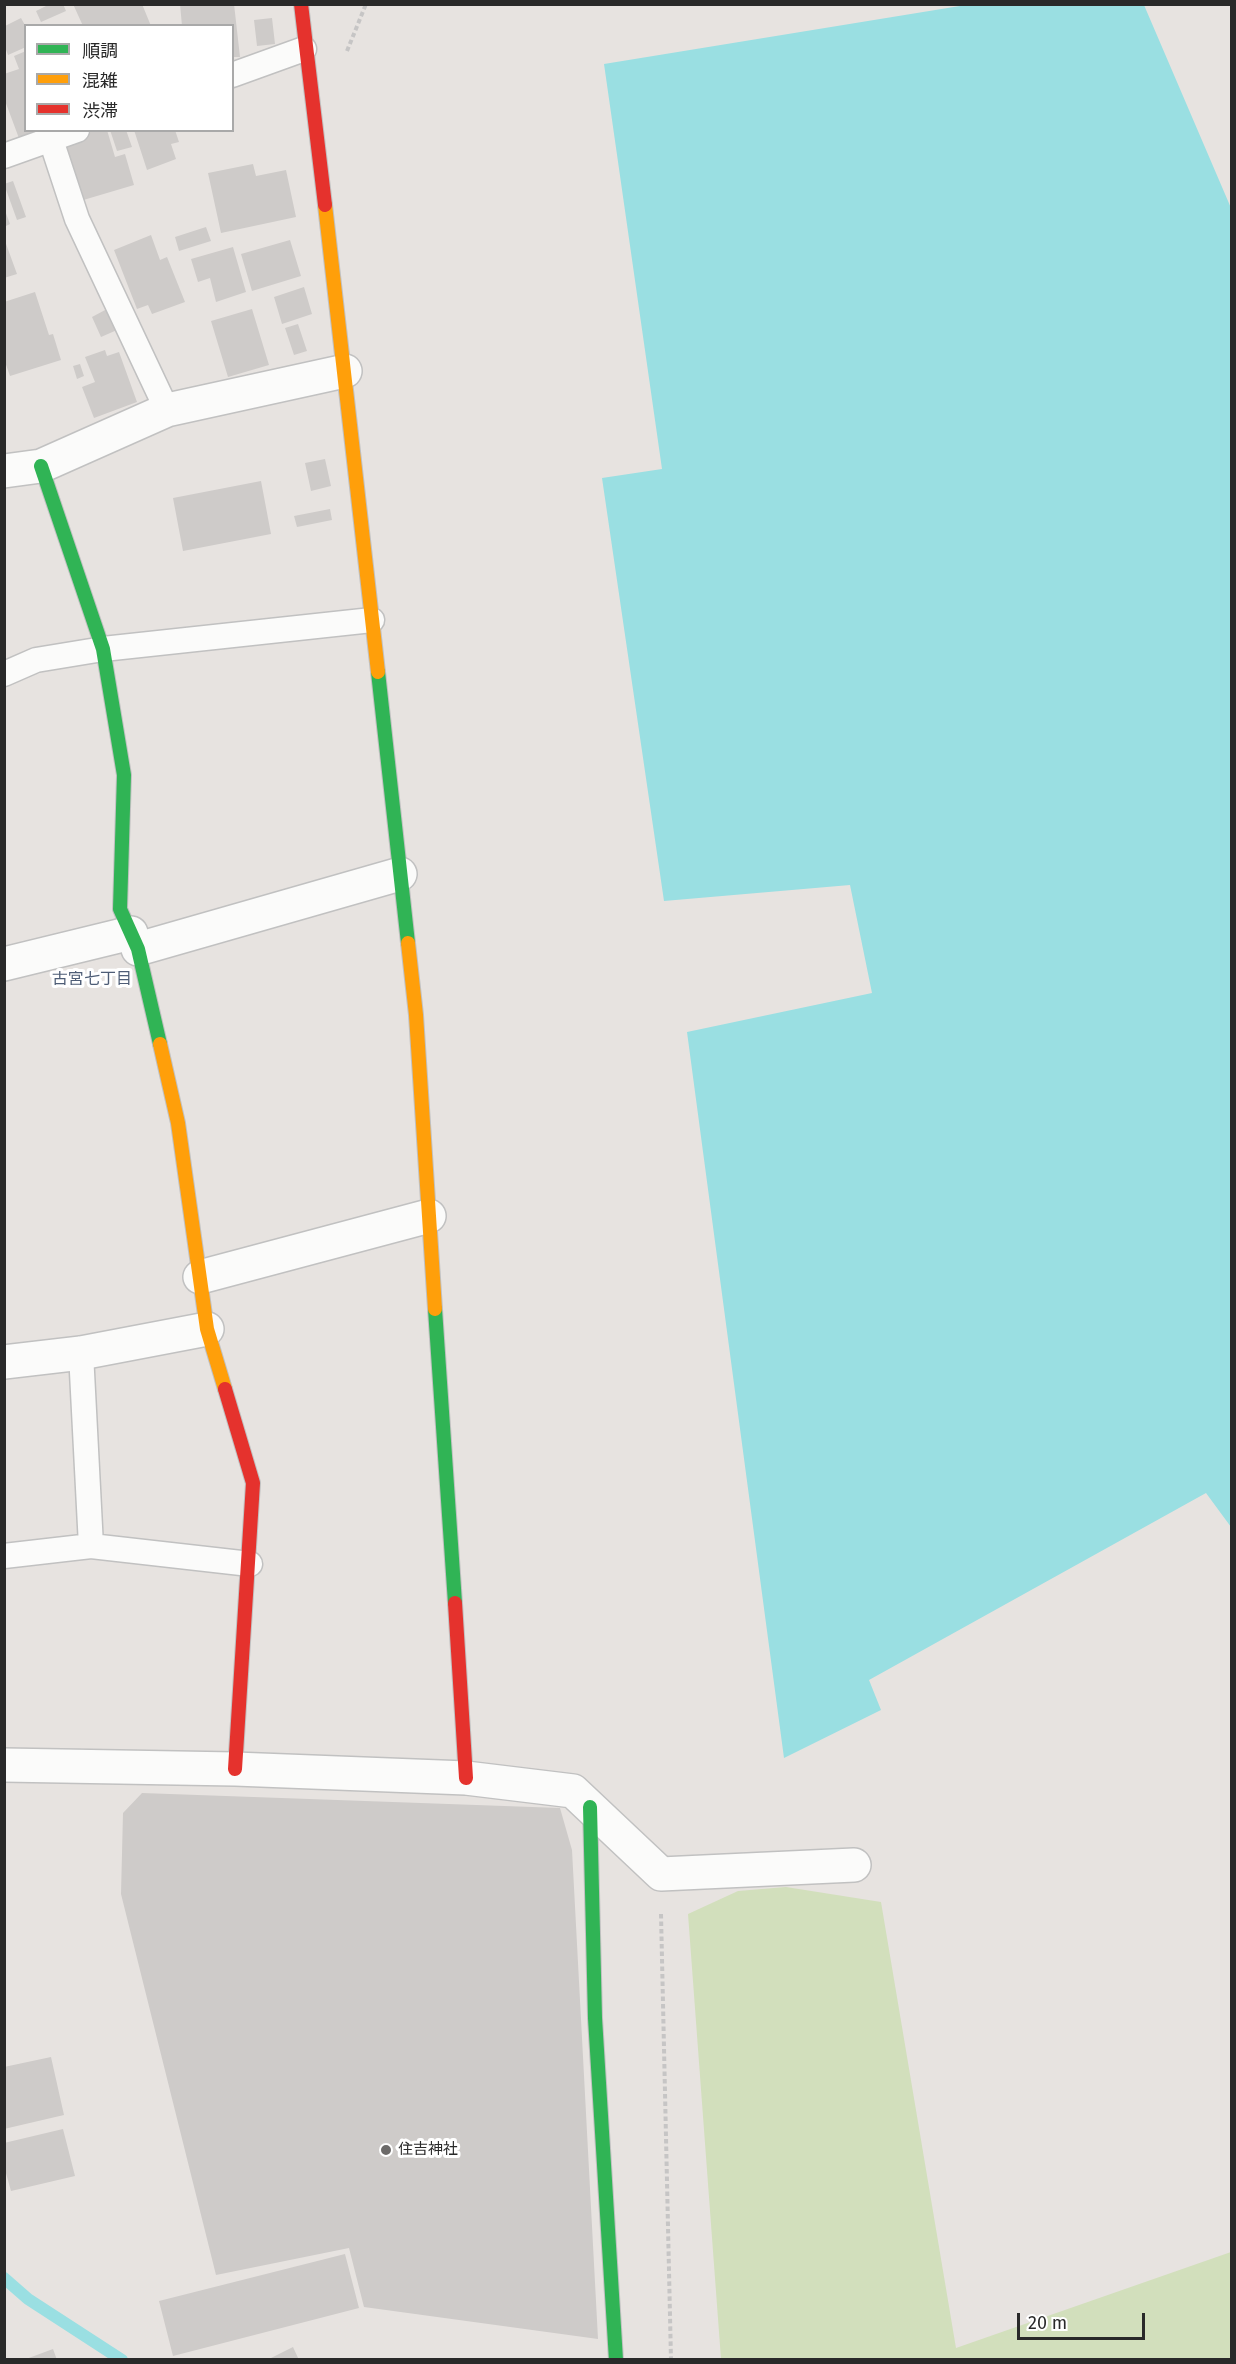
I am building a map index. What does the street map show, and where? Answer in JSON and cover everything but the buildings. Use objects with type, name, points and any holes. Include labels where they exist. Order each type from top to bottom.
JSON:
[{"type":"street","points":[[301,4],[304,49],[345,371],[416,1015],[466,1778]]},
{"type":"street","points":[[5,467],[41,466],[167,410],[345,371]]},
{"type":"street","points":[[41,466],[103,649],[124,775],[119,879],[120,909],[135,941],[178,1123],[207,1329],[253,1483],[250,1564],[235,1769]]},
{"type":"street","points":[[4,964],[135,941],[400,874]]},
{"type":"street","points":[[200,1277],[429,1216]]},
{"type":"street","points":[[4,1362],[81,1353],[207,1329]]},
{"type":"street","points":[[4,1765],[235,1769],[466,1778],[573,1791],[661,1874],[854,1865]]},
{"type":"street","points":[[590,1807],[595,2018],[616,2360]]},
{"type":"lane","points":[[234,74],[304,49]]},
{"type":"lane","points":[[4,156],[71,132]]},
{"type":"lane","points":[[51,140],[77,219],[167,410]]},
{"type":"lane","points":[[4,674],[36,660],[103,649],[372,620]]},
{"type":"lane","points":[[81,1353],[91,1546]]},
{"type":"lane","points":[[4,1556],[91,1546],[250,1564]]},
{"type":"path","points":[[661,1874],[671,2360]]},
{"type":"green space","points":[[786,1887],[881,1902],[956,2348],[1231,2252],[1231,2359],[721,2359],[688,1914],[738,1891]]},
{"type":"water","points":[[966,5],[1144,5],[1231,208],[1231,1527],[1206,1493],[869,1680],[881,1710],[784,1758],[687,1032],[872,993],[850,885],[664,901],[602,478],[662,469],[604,64]]},
{"type":"waterway","points":[[4,2278],[28,2299],[122,2360]]},
{"type":"traffic: fast","points":[[41,466],[103,649],[124,775],[120,909],[138,949],[160,1044]]},
{"type":"traffic: fast","points":[[378,672],[408,943]]},
{"type":"traffic: fast","points":[[435,1309],[455,1603]]},
{"type":"traffic: fast","points":[[590,1807],[595,2018],[616,2360]]},
{"type":"traffic: slow","points":[[325,205],[378,672]]},
{"type":"traffic: slow","points":[[408,943],[416,1015],[435,1309]]},
{"type":"traffic: slow","points":[[160,1044],[178,1123],[207,1329],[225,1389]]},
{"type":"traffic: jam","points":[[301,4],[325,205]]},
{"type":"traffic: jam","points":[[225,1389],[253,1483],[235,1769]]},
{"type":"traffic: jam","points":[[455,1603],[466,1778]]},
{"type":"place","name":"住吉神社","points":[[386,2150]]},
{"type":"district","name":"古宮七丁目","points":[[92,980]]}]
